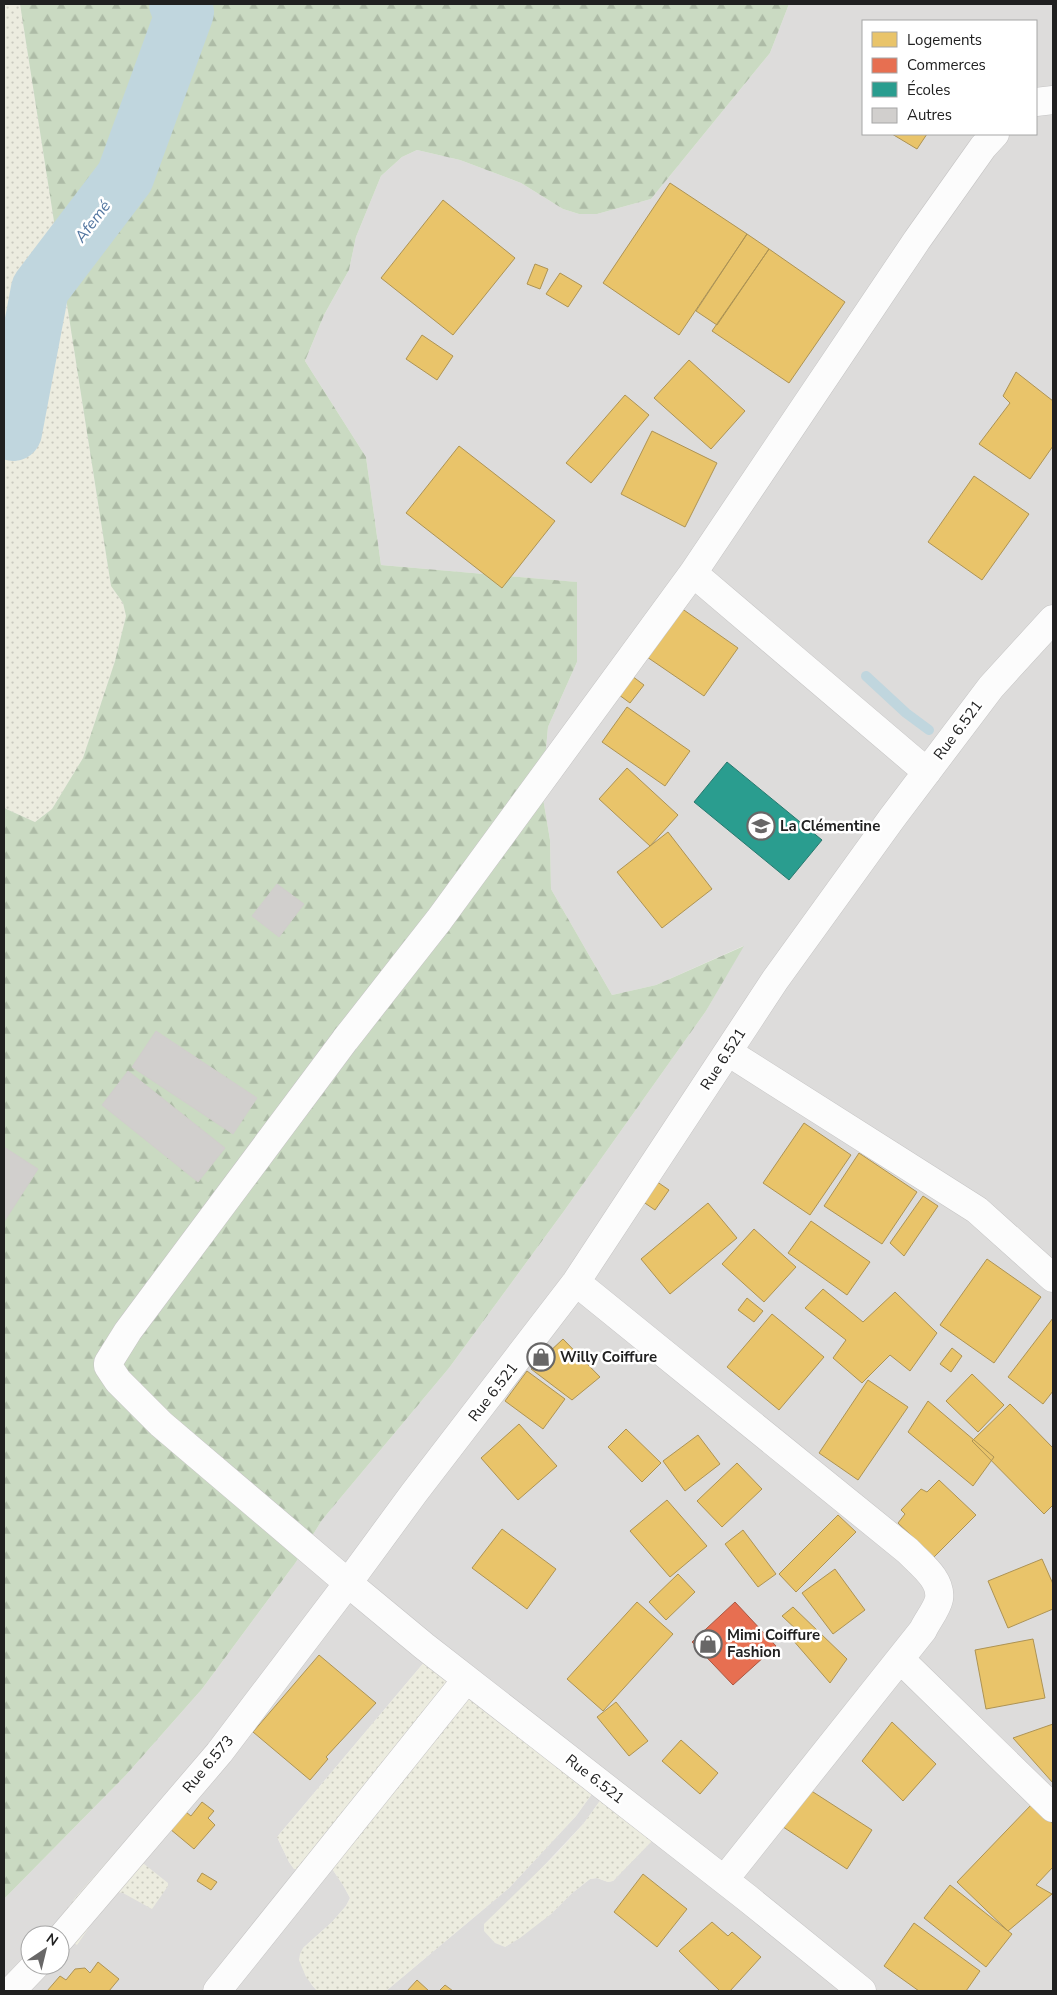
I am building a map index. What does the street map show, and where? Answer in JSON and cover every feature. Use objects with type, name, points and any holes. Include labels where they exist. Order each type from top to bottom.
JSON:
[{"type":"street","points":[[1037,102],[1053,100]]},
{"type":"street","points":[[348,1584],[161,1424],[118,1381],[108,1366],[109,1360],[128,1331],[345,1040],[439,920],[693,573],[917,240],[983,147],[994,135]]},
{"type":"street","points":[[693,573],[927,772]]},
{"type":"street","name":"Rue 6.521","points":[[862,1991],[724,1880],[466,1680],[348,1584],[414,1493],[576,1282],[775,980],[991,687],[1053,619]]},
{"type":"street","points":[[728,1052],[977,1210],[1053,1278]]},
{"type":"street","points":[[576,1282],[908,1551],[931,1574],[939,1587],[938,1600],[922,1630],[724,1880]]},
{"type":"street","name":"Rue 6.573","points":[[70,1927],[219,1753],[348,1584]]},
{"type":"street","points":[[900,1659],[1053,1808]]},
{"type":"street","points":[[217,1991],[466,1680]]},
{"type":"street","points":[[11,1991],[26,1975]]},
{"type":"shaded area","points":[[4,4],[20,4],[111,586],[123,603],[126,616],[115,661],[83,758],[52,809],[35,822],[4,808]]},
{"type":"shaded area","points":[[789,4],[1053,4],[1053,1991],[386,1991],[509,1888],[576,1816],[594,1791],[426,1660],[277,1837],[294,1869],[324,1857],[350,1898],[346,1906],[332,1922],[303,1948],[311,1984],[317,1991],[4,1991],[4,1899],[126,1775],[202,1689],[296,1562],[322,1520],[449,1368],[564,1211],[706,1011],[743,946],[656,985],[612,995],[551,889],[550,840],[542,792],[548,727],[577,662],[576,582],[381,565],[366,457],[305,361],[324,315],[349,270],[356,237],[381,176],[402,157],[417,150],[460,160],[521,183],[563,209],[579,214],[597,214],[651,199],[770,53]],"holes":[[[602,1798],[653,1839],[613,1881],[608,1882],[597,1878],[590,1879],[571,1894],[551,1914],[505,1947],[537,1873],[584,1823]]]},
{"type":"shaded area","points":[[426,1660],[594,1791],[576,1816],[509,1888],[386,1991],[317,1991],[306,1977],[299,1960],[300,1954],[303,1948],[332,1922],[346,1906],[350,1898],[324,1857],[294,1869],[277,1837]]},
{"type":"shaded area","points":[[602,1798],[653,1838],[651,1842],[613,1881],[608,1882],[597,1878],[590,1879],[571,1894],[551,1914],[520,1938],[505,1947],[495,1943],[484,1931],[484,1924],[557,1853],[584,1823]]},
{"type":"shaded area","points":[[119,1848],[129,1852],[168,1883],[168,1886],[152,1909],[123,1893],[116,1892],[77,1945],[70,1940],[70,1925],[54,1925],[75,1898]]},
{"type":"green space","points":[[20,4],[789,4],[770,53],[651,199],[597,214],[579,214],[563,209],[521,183],[460,160],[417,150],[402,157],[381,176],[356,237],[349,270],[324,315],[305,361],[366,457],[381,565],[577,582],[577,662],[548,727],[542,792],[550,840],[551,889],[612,995],[656,985],[744,946],[706,1011],[564,1211],[449,1368],[322,1520],[296,1562],[202,1689],[126,1775],[4,1899],[4,808],[35,822],[52,809],[83,758],[115,661],[126,616],[123,603],[111,586]]},
{"type":"building: Logements","points":[[894,135],[926,135],[917,149]]},
{"type":"building: Logements","points":[[670,183],[747,234],[679,335],[603,283]]},
{"type":"building: Logements","points":[[443,200],[515,258],[453,335],[381,278]]},
{"type":"building: Logements","points":[[747,234],[769,249],[717,325],[696,311]]},
{"type":"building: Logements","points":[[769,249],[845,302],[789,383],[712,331]]},
{"type":"building: Logements","points":[[535,264],[548,269],[540,289],[527,284]]},
{"type":"building: Logements","points":[[560,273],[582,286],[568,307],[546,294]]},
{"type":"building: Logements","points":[[422,335],[453,356],[437,380],[406,359]]},
{"type":"building: Logements","points":[[689,360],[745,411],[711,449],[654,398]]},
{"type":"building: Logements","points":[[1016,372],[1053,401],[1053,446],[1030,479],[979,444],[1010,403],[1003,396]]},
{"type":"building: Logements","points":[[625,395],[649,415],[591,483],[566,463]]},
{"type":"building: Logements","points":[[652,431],[717,463],[685,527],[621,494]]},
{"type":"building: Logements","points":[[459,446],[555,521],[502,588],[406,513]]},
{"type":"building: Logements","points":[[974,476],[1029,514],[982,580],[928,542]]},
{"type":"building: Logements","points":[[681,608],[738,648],[704,696],[647,657]]},
{"type":"building: Logements","points":[[628,673],[644,685],[630,703],[615,692]]},
{"type":"building: Logements","points":[[627,707],[690,751],[665,786],[602,742]]},
{"type":"building: Logements","points":[[627,768],[678,815],[650,846],[599,799]]},
{"type":"building: Logements","points":[[668,832],[712,889],[662,928],[617,872]]},
{"type":"building: Logements","points":[[804,1123],[851,1155],[810,1215],[763,1183]]},
{"type":"building: Logements","points":[[859,1153],[917,1192],[882,1244],[824,1206]]},
{"type":"building: Logements","points":[[653,1179],[669,1190],[655,1210],[639,1199]]},
{"type":"building: Logements","points":[[923,1196],[938,1206],[904,1256],[890,1243]]},
{"type":"building: Logements","points":[[708,1203],[737,1238],[670,1294],[641,1259]]},
{"type":"building: Logements","points":[[811,1221],[870,1262],[847,1295],[788,1253]]},
{"type":"building: Logements","points":[[754,1229],[796,1267],[764,1302],[722,1264]]},
{"type":"building: Logements","points":[[987,1259],[1041,1297],[994,1363],[940,1325]]},
{"type":"building: Logements","points":[[823,1289],[863,1322],[895,1292],[937,1333],[910,1371],[890,1355],[862,1383],[833,1358],[846,1340],[805,1308]]},
{"type":"building: Logements","points":[[747,1298],[763,1311],[754,1322],[738,1310]]},
{"type":"building: Logements","points":[[772,1314],[824,1357],[779,1410],[727,1367]]},
{"type":"building: Logements","points":[[1053,1318],[1053,1391],[1043,1404],[1008,1377]]},
{"type":"building: Logements","points":[[563,1339],[600,1377],[572,1400],[531,1369]]},
{"type":"building: Logements","points":[[952,1348],[962,1356],[951,1372],[940,1364]]},
{"type":"building: Logements","points":[[527,1371],[565,1399],[543,1429],[505,1401]]},
{"type":"building: Logements","points":[[972,1374],[1004,1405],[978,1432],[946,1401]]},
{"type":"building: Logements","points":[[868,1380],[908,1407],[858,1480],[819,1453]]},
{"type":"building: Logements","points":[[928,1401],[994,1457],[973,1486],[908,1432]]},
{"type":"building: Logements","points":[[1010,1404],[1053,1448],[1053,1505],[1044,1514],[972,1441]]},
{"type":"building: Logements","points":[[519,1424],[557,1466],[518,1500],[481,1458]]},
{"type":"building: Logements","points":[[626,1429],[661,1463],[642,1482],[608,1447]]},
{"type":"building: Logements","points":[[698,1435],[720,1464],[685,1491],[663,1461]]},
{"type":"building: Logements","points":[[737,1463],[762,1489],[722,1527],[697,1501]]},
{"type":"building: Logements","points":[[939,1480],[976,1515],[934,1557],[898,1523],[905,1514],[901,1510],[921,1489],[927,1492]]},
{"type":"building: Logements","points":[[667,1500],[707,1546],[670,1577],[630,1531]]},
{"type":"building: Logements","points":[[838,1515],[856,1532],[796,1592],[779,1574]]},
{"type":"building: Logements","points":[[502,1529],[556,1569],[527,1609],[472,1568]]},
{"type":"building: Logements","points":[[743,1530],[776,1574],[758,1587],[725,1544]]},
{"type":"building: Logements","points":[[1042,1559],[1053,1584],[1053,1609],[1008,1628],[988,1581]]},
{"type":"building: Logements","points":[[835,1569],[865,1610],[833,1634],[802,1593]]},
{"type":"building: Logements","points":[[678,1574],[695,1592],[666,1620],[649,1602]]},
{"type":"building: Logements","points":[[637,1602],[673,1634],[603,1711],[567,1679]]},
{"type":"building: Logements","points":[[793,1607],[847,1659],[830,1683],[792,1639],[799,1632],[782,1616]]},
{"type":"building: Logements","points":[[1033,1639],[1045,1698],[986,1709],[975,1650]]},
{"type":"building: Logements","points":[[319,1655],[376,1703],[326,1757],[328,1759],[310,1780],[253,1732]]},
{"type":"building: Logements","points":[[616,1702],[648,1741],[629,1756],[597,1717]]},
{"type":"building: Logements","points":[[892,1722],[936,1764],[903,1801],[862,1761]]},
{"type":"building: Logements","points":[[1053,1724],[1053,1783],[1013,1738]]},
{"type":"building: Logements","points":[[681,1740],[718,1773],[700,1794],[662,1761]]},
{"type":"building: Logements","points":[[796,1781],[872,1830],[847,1869],[771,1819]]},
{"type":"building: Logements","points":[[202,1802],[214,1811],[208,1818],[215,1825],[194,1849],[164,1824],[177,1805],[191,1816]]},
{"type":"building: Logements","points":[[1032,1804],[1053,1824],[1053,1867],[1036,1885],[1052,1894],[1008,1931],[957,1882]]},
{"type":"building: Logements","points":[[202,1873],[217,1882],[211,1890],[197,1881]]},
{"type":"building: Logements","points":[[643,1874],[687,1909],[657,1947],[614,1912]]},
{"type":"building: Logements","points":[[950,1885],[1012,1934],[986,1967],[924,1918]]},
{"type":"building: Logements","points":[[712,1922],[728,1936],[732,1932],[761,1957],[730,1991],[720,1991],[679,1951]]},
{"type":"building: Logements","points":[[914,1923],[980,1971],[966,1991],[919,1991],[884,1966]]},
{"type":"building: Logements","points":[[98,1962],[119,1979],[109,1991],[47,1991],[60,1976],[66,1980],[75,1969],[85,1968],[90,1973]]},
{"type":"building: Logements","points":[[417,1980],[429,1991],[407,1991]]},
{"type":"building: Logements","points":[[445,1985],[453,1991],[439,1991]]},
{"type":"building: Commerces","points":[[547,1346],[550,1349],[534,1366],[532,1363]]},
{"type":"building: Commerces","points":[[735,1602],[776,1646],[733,1685],[692,1642]]},
{"type":"building: Écoles","points":[[727,762],[822,840],[789,880],[694,802]]},
{"type":"building: Autres","points":[[277,884],[304,904],[279,937],[252,916]]},
{"type":"building: Autres","points":[[156,1031],[257,1098],[233,1134],[132,1067]]},
{"type":"building: Autres","points":[[128,1071],[225,1148],[198,1182],[102,1105]]},
{"type":"building: Autres","points":[[4,1147],[38,1169],[4,1222]]},
{"type":"waterway","name":"Afemé","points":[[4,429],[13,432],[40,289],[125,177],[185,12],[178,4]]},
{"type":"waterway","points":[[866,676],[906,713],[929,730]]},
{"type":"place","name":"La Clémentine","points":[[761,826]]},
{"type":"place","name":"Willy Coiffure","points":[[541,1357]]},
{"type":"place","name":"Mimi Coiffure Fashion","points":[[708,1644]]}]
